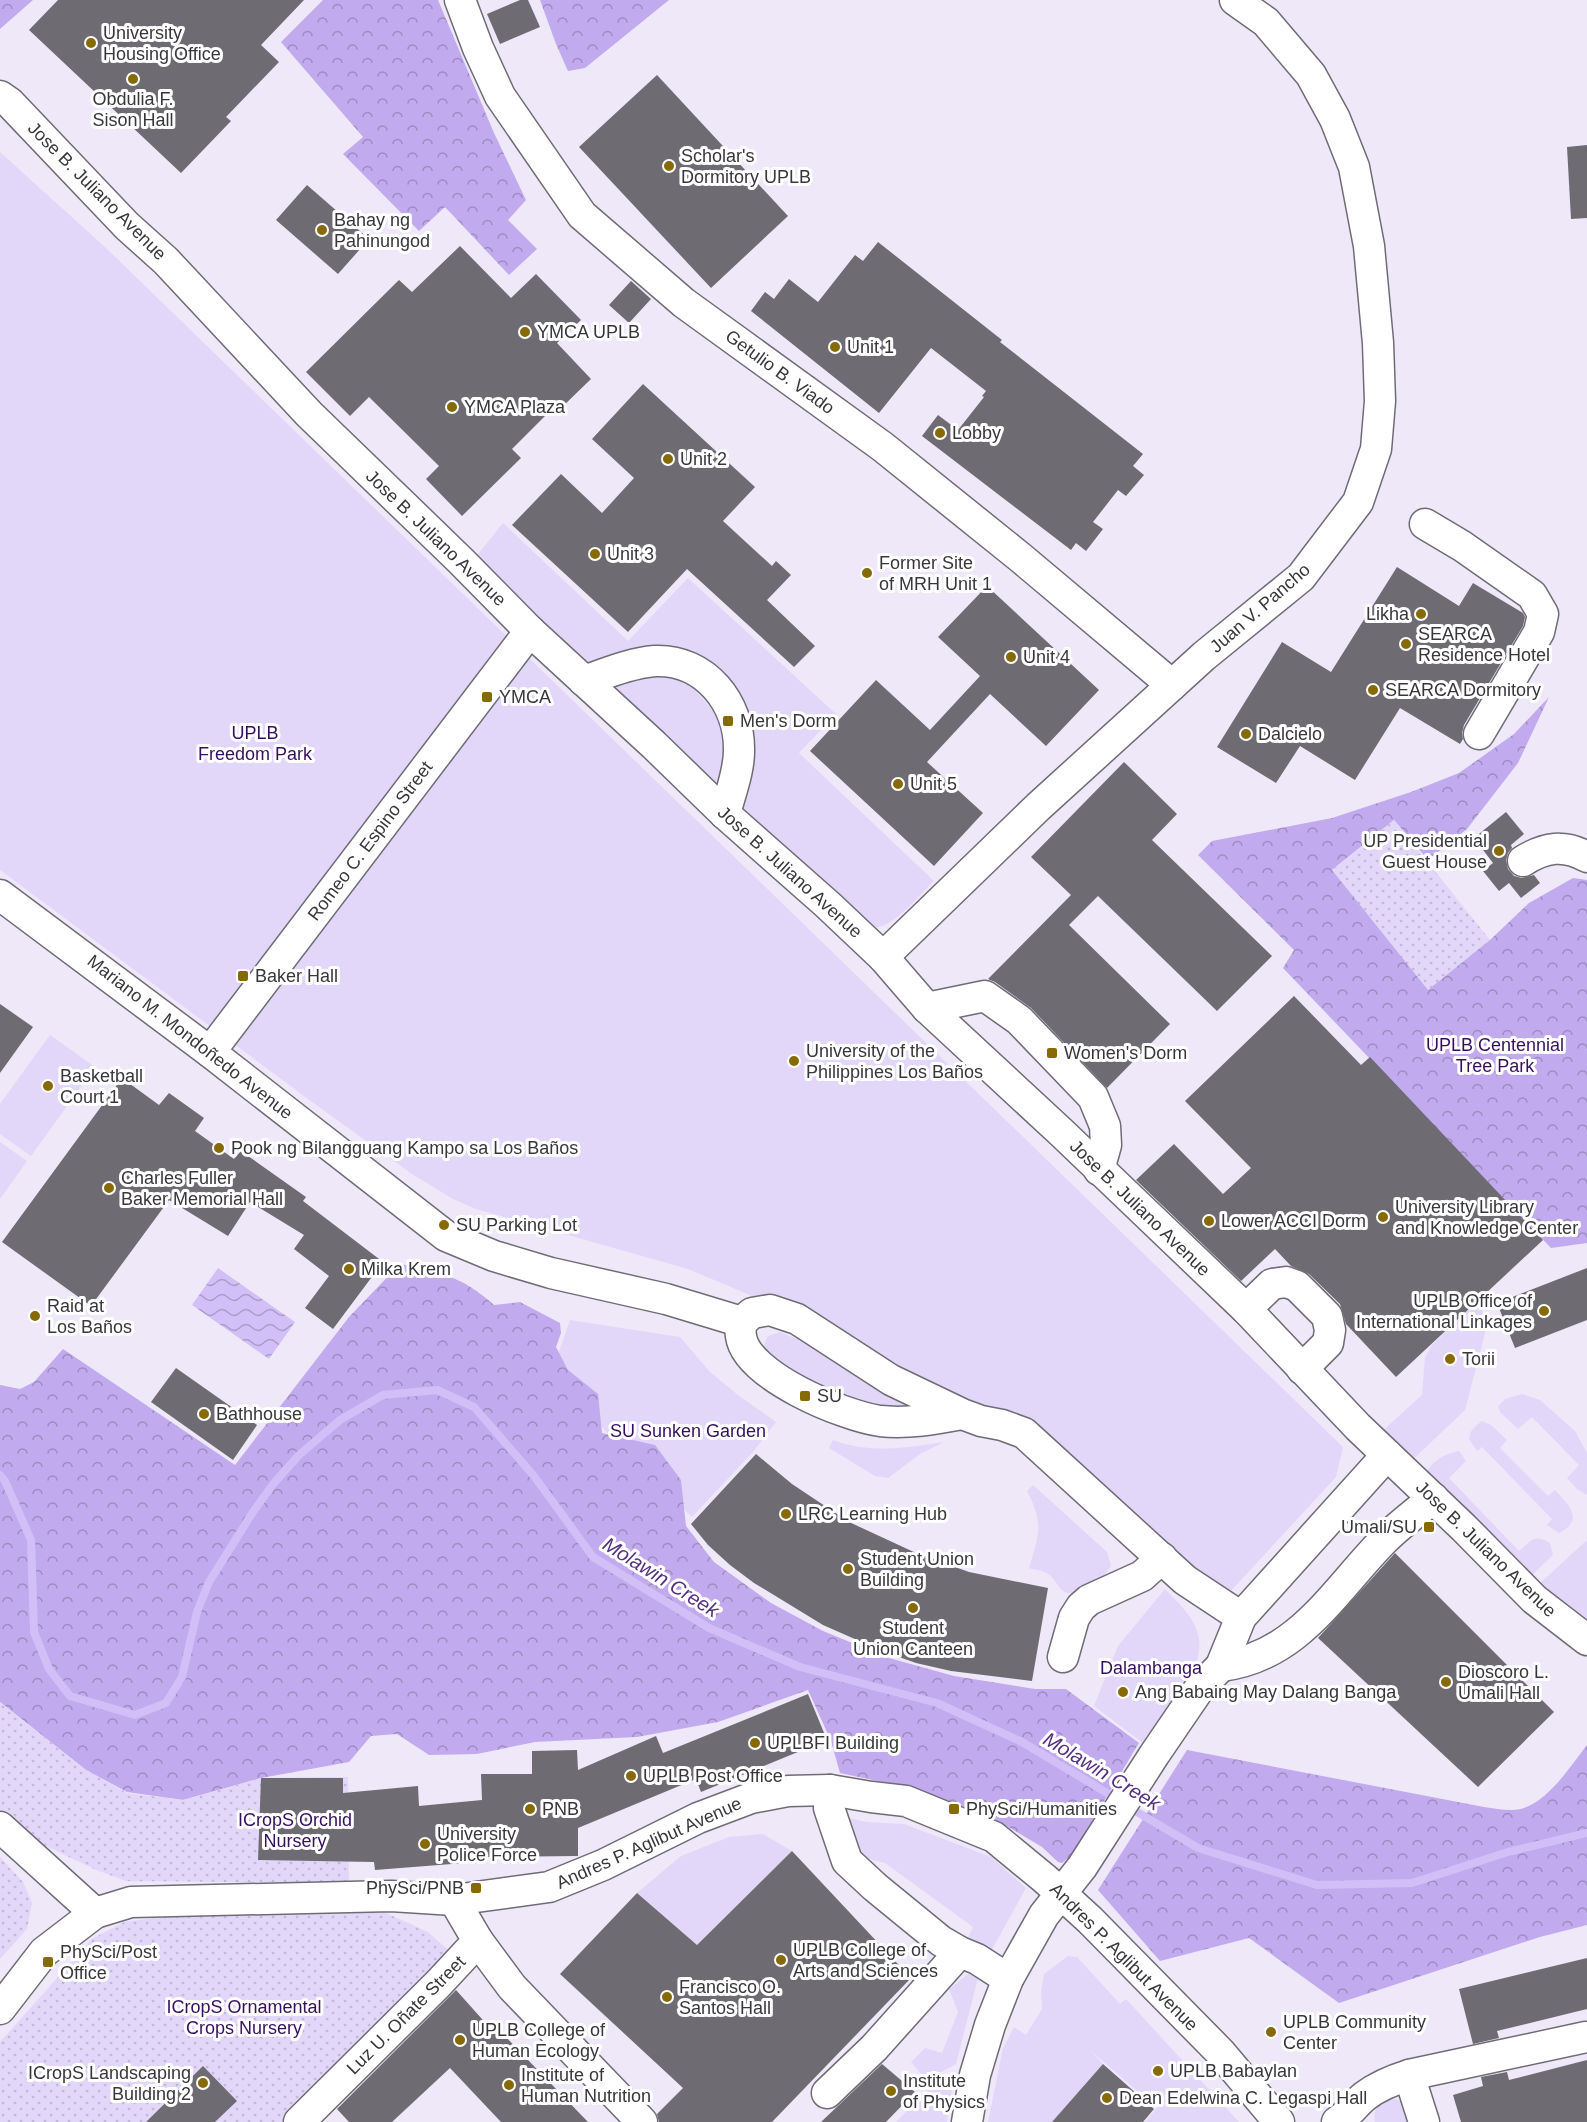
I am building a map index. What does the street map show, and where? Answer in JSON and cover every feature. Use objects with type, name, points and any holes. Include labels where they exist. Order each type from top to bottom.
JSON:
[{"type":"street","name":"Getulio B. Viado","points":[[460,0],[478,48],[500,96],[582,215],[684,303],[892,455],[1021,558],[1172,685]]},
{"type":"street","name":"Juan V. Pancho","points":[[883,957],[1038,807],[1172,685],[1236,628],[1301,577],[1358,502],[1376,449],[1380,401],[1378,343],[1368,246],[1354,167],[1335,118],[1311,75],[1266,22],[1235,0]]},
{"type":"street","name":"Jose B. Juliano Avenue","points":[[0,96],[127,226],[166,261],[309,414],[530,631],[725,814],[883,957],[927,1008],[1246,1309],[1387,1455],[1534,1599],[1587,1640]]},
{"type":"street","points":[[1425,524],[1462,546],[1532,595],[1543,614],[1539,632],[1479,734]]},
{"type":"street","name":"Romeo C. Espino Street","points":[[210,1052],[530,631]]},
{"type":"street","points":[[584,681],[653,661],[672,661],[705,675],[719,689],[738,736],[738,765],[725,814]]},
{"type":"street","points":[[1523,861],[1551,848],[1571,849],[1587,857]]},
{"type":"street","name":"Mariano M. Mondoñedo Avenue","points":[[0,895],[210,1052],[446,1236],[494,1256],[551,1273],[666,1299],[742,1322]]},
{"type":"street","points":[[927,1008],[985,996],[1019,1020],[1093,1097],[1105,1126],[1106,1145],[1099,1170]]},
{"type":"street","points":[[1246,1309],[1272,1284],[1286,1282],[1297,1287],[1327,1316],[1330,1330],[1329,1343],[1302,1369]]},
{"type":"street","points":[[962,1414],[930,1420],[880,1421],[851,1414],[804,1396],[763,1368],[746,1350],[741,1336],[742,1322],[752,1313],[770,1310],[797,1319],[891,1380],[962,1414],[1024,1433],[1185,1580],[1241,1617]]},
{"type":"street","points":[[967,2122],[975,2075],[990,2025],[1008,1978],[1044,1915],[1082,1867],[1154,1755],[1200,1689],[1221,1666],[1241,1617],[1387,1455]]},
{"type":"street","points":[[1221,1666],[1249,1660],[1286,1643],[1302,1630],[1385,1539],[1433,1498]]},
{"type":"street","points":[[1063,1657],[1074,1618],[1081,1607],[1089,1600],[1142,1575],[1162,1558]]},
{"type":"street","points":[[830,1790],[829,1808],[847,1861],[875,1887],[942,1941],[1008,1978]]},
{"type":"street","name":"Andres P. Aglibut Avenue","points":[[95,1913],[131,1902],[392,1896],[454,1900],[549,1887],[603,1865],[698,1818],[751,1798],[788,1791],[830,1790],[906,1801],[994,1837],[1061,1893],[1220,2052],[1279,2122]]},
{"type":"street","points":[[0,1827],[95,1913],[44,1952],[0,2009]]},
{"type":"street","name":"Luz U. Oñate Street","points":[[299,2122],[478,1941],[454,1900]]},
{"type":"street","points":[[478,1941],[512,1988],[642,2122]]},
{"type":"street","points":[[827,2093],[874,2048],[960,1952]]},
{"type":"street","points":[[1344,2120],[1364,2096],[1386,2083],[1409,2075],[1586,2037]]},
{"type":"street","points":[[1409,2075],[1424,2122]]},
{"type":"shaded area","name":"University of the Philippines Los Baños","points":[[0,0],[1587,0],[1587,2122],[0,2122]]},
{"type":"green space","points":[[0,0],[33,0],[0,29]]},
{"type":"green space","points":[[323,0],[438,0],[494,133],[526,200],[508,220],[537,249],[509,275],[445,207],[419,231],[343,154],[363,137],[281,42]]},
{"type":"green space","points":[[540,0],[669,0],[585,68],[568,71]]},
{"type":"green space","name":"UPLB Freedom Park","points":[[0,152],[106,248],[1343,1447],[1336,1477],[1229,1593],[1222,1596],[1022,1426],[942,1404],[790,1312],[688,1269],[476,1209],[453,1199],[412,1174],[312,1102],[0,870]]},
{"type":"green space","points":[[503,523],[628,641],[688,578],[836,714],[799,753],[934,881],[893,920],[878,927],[864,926],[739,812],[725,685],[592,665],[475,558]]},
{"type":"green space","points":[[639,672],[666,674],[693,688],[721,720],[728,754],[716,789],[611,687]]},
{"type":"green space","name":"UPLB Centennial Tree Park","points":[[1549,697],[1518,763],[1467,829],[1428,860],[1394,820],[1332,870],[1490,940],[1529,903],[1573,878],[1587,880],[1587,1243],[1551,1248],[1283,968],[1294,950],[1198,855],[1212,841],[1332,818],[1411,792],[1459,773],[1514,734]]},
{"type":"green space","points":[[1394,820],[1490,940],[1428,990],[1332,870]]},
{"type":"green space","name":"Basketball Court 1","points":[[50,1035],[95,1067],[31,1156],[0,1134],[0,1104]]},
{"type":"green space","points":[[0,1142],[27,1161],[0,1199]]},
{"type":"green space","points":[[400,1264],[450,1277],[472,1288],[494,1305],[520,1302],[560,1323],[561,1333],[556,1347],[568,1370],[598,1394],[602,1433],[655,1445],[681,1480],[686,1526],[714,1562],[771,1603],[823,1631],[889,1658],[954,1676],[1035,1689],[1066,1689],[1139,1743],[1071,1856],[1062,1863],[1058,1862],[1042,1847],[1000,1822],[952,1802],[910,1788],[840,1773],[831,1741],[808,1690],[718,1722],[637,1737],[535,1742],[477,1754],[429,1755],[397,1734],[371,1736],[349,1762],[261,1778],[183,1800],[127,1792],[86,1770],[0,1702],[0,1385],[20,1389],[34,1382],[63,1349],[235,1465],[349,1317]]},
{"type":"green space","points":[[1475,1304],[1489,1318],[1465,1410],[1406,1466],[1378,1435],[1422,1395],[1425,1358],[1432,1345]]},
{"type":"green space","name":"SU Sunken Garden","points":[[570,1320],[680,1337],[710,1372],[776,1422],[753,1452],[692,1517],[610,1437],[554,1366]]},
{"type":"green space","points":[[780,1332],[797,1339],[855,1376],[908,1405],[911,1410],[871,1410],[769,1360],[764,1348],[766,1339]]},
{"type":"green space","points":[[1522,1394],[1540,1400],[1575,1431],[1587,1453],[1587,1495],[1577,1489],[1567,1478],[1579,1465],[1532,1417],[1518,1429],[1500,1412],[1498,1406],[1505,1399]]},
{"type":"green space","points":[[1482,1421],[1491,1425],[1507,1440],[1500,1448],[1548,1496],[1555,1490],[1565,1501],[1573,1518],[1567,1528],[1559,1533],[1547,1525],[1552,1519],[1482,1447],[1477,1451],[1469,1439],[1473,1429]]},
{"type":"green space","points":[[833,1440],[875,1448],[902,1448],[944,1442],[920,1454],[888,1478],[875,1476],[829,1448]]},
{"type":"green space","points":[[1459,1451],[1466,1461],[1449,1478],[1519,1551],[1536,1538],[1550,1543],[1553,1555],[1528,1579],[1425,1477],[1430,1467],[1438,1459]]},
{"type":"green space","points":[[1033,1485],[1107,1552],[1111,1566],[1104,1575],[1074,1593],[1062,1590],[1046,1573],[1029,1568],[1038,1529],[1036,1512],[1027,1491]]},
{"type":"green space","points":[[1587,1540],[1587,1624],[1537,1586]]},
{"type":"green space","name":"Dalambanga","points":[[1165,1589],[1186,1611],[1194,1624],[1199,1639],[1199,1652],[1189,1680],[1147,1746],[1094,1706],[1118,1646]]},
{"type":"green space","name":"ICropS Orchid Nursery","points":[[0,1702],[86,1770],[127,1793],[183,1800],[261,1778],[348,1777],[349,1883],[126,1881],[94,1869],[46,1846],[0,1810]]},
{"type":"green space","points":[[1587,1745],[1587,1925],[1540,1937],[1339,2003],[1249,1938],[1160,1961],[1098,1890],[1187,1750],[1484,1807],[1512,1810],[1534,1803],[1545,1795],[1564,1776]]},
{"type":"green space","points":[[843,1817],[867,1822],[904,1824],[991,1857],[1026,1888],[989,1955],[966,1943],[973,1927],[885,1863],[858,1856]]},
{"type":"green space","points":[[763,1834],[792,1851],[697,1945],[637,1893],[681,1856],[729,1837]]},
{"type":"green space","points":[[0,1857],[23,1882],[32,1903],[27,1929],[0,1959]]},
{"type":"green space","name":"ICropS Ornamental Crops Nursery","points":[[377,1909],[428,1932],[455,1956],[293,2122],[0,2122],[0,2042],[92,1939],[124,1922],[162,1917],[278,1910]]},
{"type":"green space","points":[[1068,1956],[1077,1957],[1120,2004],[1126,1999],[1239,2122],[1145,2122],[1157,2108],[1090,2050],[1103,2064],[1052,2122],[988,2122],[1003,2048],[1014,2027],[1026,2035],[1042,2009],[1041,1991],[1044,1974]]},
{"type":"green space","points":[[968,1974],[978,1978],[956,2064],[926,2080],[911,2062],[925,2048],[942,2053],[958,2012],[949,1989]]},
{"type":"green space","points":[[954,2076],[947,2122],[896,2122],[925,2093]]},
{"type":"green space","points":[[1390,2098],[1400,2101],[1405,2106],[1412,2122],[1375,2122],[1378,2107]]},
{"type":"water","points":[[218,1268],[295,1322],[269,1359],[192,1305]]},
{"type":"building","name":"Obdulia F. Sison Hall","points":[[58,0],[304,0],[261,45],[279,62],[226,117],[231,121],[181,173],[29,30]]},
{"type":"building","points":[[520,0],[528,0],[540,27],[500,44],[487,14]]},
{"type":"building","name":"Scholar's Dormitory UPLB","points":[[657,75],[788,216],[711,288],[579,147]]},
{"type":"building","points":[[1587,145],[1587,218],[1571,219],[1567,147]]},
{"type":"building","name":"Bahay ng Pahinungod","points":[[307,185],[369,239],[338,274],[276,220]]},
{"type":"building","points":[[878,242],[1002,340],[1000,342],[1143,454],[1133,466],[1144,475],[1126,496],[1118,490],[1093,522],[1103,529],[1086,551],[1076,543],[1071,550],[922,436],[938,415],[958,430],[984,397],[982,396],[986,391],[931,348],[879,413],[751,311],[765,292],[774,299],[789,279],[818,302],[855,255],[863,261]]},
{"type":"building","name":"YMCA Plaza","points":[[460,246],[511,298],[536,274],[581,320],[557,343],[591,379],[559,410],[555,406],[512,449],[521,458],[462,516],[426,479],[439,466],[369,397],[350,416],[306,372],[399,280],[412,292]]},
{"type":"building","points":[[631,281],[651,299],[629,323],[609,305]]},
{"type":"building","points":[[643,384],[755,487],[723,521],[772,566],[776,561],[791,575],[767,600],[815,646],[794,667],[687,569],[628,632],[512,525],[561,474],[602,513],[634,478],[592,439]]},
{"type":"building","name":"SEARCA Dormitory","points":[[1397,567],[1459,606],[1473,583],[1523,613],[1525,617],[1523,626],[1464,725],[1463,739],[1460,744],[1400,708],[1355,780],[1300,746],[1276,783],[1217,747],[1282,642],[1331,672]]},
{"type":"building","points":[[987,586],[1099,690],[1046,746],[990,694],[927,762],[983,813],[934,866],[810,751],[876,680],[930,730],[980,676],[938,637]]},
{"type":"building","points":[[1124,762],[1177,814],[1152,840],[1272,956],[1217,1011],[1098,896],[1069,925],[1170,1024],[1107,1088],[1031,1008],[988,979],[1071,895],[1031,857]]},
{"type":"building","name":"UP Presidential Guest House","points":[[1506,812],[1524,834],[1511,845],[1512,848],[1506,860],[1508,869],[1514,876],[1522,878],[1534,875],[1540,883],[1521,898],[1509,883],[1499,891],[1483,871],[1493,863],[1474,838]]},
{"type":"building","name":"University Library and Knowledge Center","points":[[1294,996],[1361,1065],[1370,1057],[1543,1240],[1396,1377],[1346,1324],[1340,1304],[1309,1274],[1291,1266],[1275,1249],[1241,1281],[1136,1180],[1174,1144],[1223,1194],[1251,1168],[1185,1101]]},
{"type":"building","points":[[0,1004],[33,1027],[0,1073]]},
{"type":"building","name":"Charles Fuller Baker Memorial Hall","points":[[122,1078],[159,1105],[169,1093],[204,1118],[195,1131],[234,1159],[241,1151],[306,1197],[303,1201],[383,1262],[333,1329],[305,1308],[329,1276],[294,1249],[304,1235],[250,1202],[228,1236],[169,1200],[91,1306],[2,1242]]},
{"type":"building","name":"UPLB Office of International Linkages","points":[[1587,1268],[1587,1320],[1515,1348],[1497,1303]]},
{"type":"building","name":"Bathhouse","points":[[176,1368],[257,1425],[233,1460],[151,1402]]},
{"type":"building","name":"Student Union Building","points":[[756,1454],[792,1484],[849,1522],[916,1553],[969,1572],[1048,1588],[1032,1681],[951,1671],[916,1663],[882,1651],[823,1625],[754,1583],[730,1565],[708,1545],[691,1524]]},
{"type":"building","name":"Dioscoro L. Umali Hall","points":[[1395,1553],[1554,1712],[1478,1787],[1318,1638]]},
{"type":"building","points":[[808,1694],[827,1740],[701,1792],[696,1779],[578,1828],[578,1856],[477,1857],[477,1862],[375,1870],[374,1862],[258,1860],[261,1778],[343,1778],[343,1793],[418,1786],[419,1806],[482,1800],[481,1774],[532,1774],[532,1751],[577,1750],[578,1770],[656,1736],[663,1753]]},
{"type":"building","name":"Francisco O. Santos Hall","points":[[792,1851],[911,1978],[772,2122],[659,2122],[657,2114],[683,2088],[560,1974],[637,1893],[697,1945]]},
{"type":"building","points":[[1587,1958],[1587,2009],[1497,2031],[1499,2038],[1473,2044],[1459,1989]]},
{"type":"building","name":"UPLB College of Human Ecology","points":[[456,1990],[499,2038],[503,2034],[588,2122],[501,2122],[450,2068],[392,2122],[349,2122],[337,2109]]},
{"type":"building","points":[[1587,2060],[1587,2122],[1461,2122],[1453,2095],[1483,2086],[1481,2077],[1507,2072],[1509,2080]]},
{"type":"building","points":[[882,2064],[915,2092],[886,2122],[821,2122]]},
{"type":"building","name":"Dean Edelwina C. Legaspi Hall","points":[[1103,2064],[1154,2109],[1143,2122],[1052,2122]]},
{"type":"building","name":"ICropS Landscaping Building 2","points":[[203,2066],[237,2101],[215,2122],[146,2122]]},
{"type":"waterway","name":"Molawin Creek","points":[[0,1475],[5,1481],[31,1540],[34,1632],[49,1669],[70,1696],[135,1715],[166,1703],[182,1677],[197,1612],[209,1582],[253,1512],[274,1483],[299,1455],[340,1420],[383,1395],[437,1390],[474,1407],[534,1476],[593,1557],[709,1628],[800,1667],[937,1703],[1022,1742],[1117,1799]]},
{"type":"waterway","name":"Molawin Creek","points":[[1127,1806],[1198,1848],[1317,1885],[1412,1883],[1508,1852],[1587,1833]]},
{"type":"place","name":"University Housing Office","points":[[91,43]]},
{"type":"place","name":"Obdulia F. Sison Hall","points":[[133,79]]},
{"type":"place","name":"Scholar's Dormitory UPLB","points":[[669,166]]},
{"type":"place","name":"Bahay ng Pahinungod","points":[[322,230]]},
{"type":"place","name":"YMCA UPLB","points":[[525,332]]},
{"type":"place","name":"Unit 1","points":[[835,347]]},
{"type":"place","name":"YMCA Plaza","points":[[452,407]]},
{"type":"place","name":"Lobby","points":[[940,433]]},
{"type":"place","name":"Unit 2","points":[[668,459]]},
{"type":"place","name":"Unit 3","points":[[595,554]]},
{"type":"place","name":"Former Site of MRH Unit 1","points":[[867,573]]},
{"type":"place","name":"Likha","points":[[1421,614]]},
{"type":"place","name":"SEARCA Residence Hotel","points":[[1406,644]]},
{"type":"place","name":"Unit 4","points":[[1011,657]]},
{"type":"place","name":"SEARCA Dormitory","points":[[1373,690]]},
{"type":"place","name":"YMCA","points":[[487,697]]},
{"type":"place","name":"Men's Dorm","points":[[728,721]]},
{"type":"place","name":"Dalcielo","points":[[1246,734]]},
{"type":"place","name":"Unit 5","points":[[898,784]]},
{"type":"place","name":"UP Presidential Guest House","points":[[1499,851]]},
{"type":"place","name":"Baker Hall","points":[[243,976]]},
{"type":"place","name":"Women's Dorm","points":[[1052,1053]]},
{"type":"place","name":"University of the Philippines Los Baños","points":[[794,1061]]},
{"type":"place","name":"Basketball Court 1","points":[[48,1086]]},
{"type":"place","name":"Pook ng Bilangguang Kampo sa Los Baños","points":[[219,1148]]},
{"type":"place","name":"Charles Fuller Baker Memorial Hall","points":[[109,1188]]},
{"type":"place","name":"University Library and Knowledge Center","points":[[1383,1217]]},
{"type":"place","name":"Lower ACCI Dorm","points":[[1209,1221]]},
{"type":"place","name":"SU Parking Lot","points":[[444,1225]]},
{"type":"place","name":"Milka Krem","points":[[349,1269]]},
{"type":"place","name":"UPLB Office of International Linkages","points":[[1544,1311]]},
{"type":"place","name":"Raid at Los Baños","points":[[35,1316]]},
{"type":"place","name":"Torii","points":[[1450,1359]]},
{"type":"place","name":"SU","points":[[805,1396]]},
{"type":"place","name":"Bathhouse","points":[[204,1414]]},
{"type":"place","name":"LRC Learning Hub","points":[[786,1514]]},
{"type":"place","name":"Umali/SU","points":[[1429,1527]]},
{"type":"place","name":"Student Union Building","points":[[848,1569]]},
{"type":"place","name":"Student Union Canteen","points":[[913,1608]]},
{"type":"place","name":"Dioscoro L. Umali Hall","points":[[1446,1682]]},
{"type":"place","name":"Ang Babaing May Dalang Banga","points":[[1123,1692]]},
{"type":"place","name":"UPLBFI Building","points":[[755,1743]]},
{"type":"place","name":"UPLB Post Office","points":[[631,1776]]},
{"type":"place","name":"PNB","points":[[530,1809]]},
{"type":"place","name":"PhySci/Humanities","points":[[954,1809]]},
{"type":"place","name":"University Police Force","points":[[425,1844]]},
{"type":"place","name":"PhySci/PNB","points":[[476,1888]]},
{"type":"place","name":"UPLB College of Arts and Sciences","points":[[781,1960]]},
{"type":"place","name":"PhySci/Post Office","points":[[48,1962]]},
{"type":"place","name":"Francisco O. Santos Hall","points":[[667,1997]]},
{"type":"place","name":"UPLB Community Center","points":[[1271,2032]]},
{"type":"place","name":"UPLB College of Human Ecology","points":[[460,2040]]},
{"type":"place","name":"UPLB Babaylan","points":[[1158,2071]]},
{"type":"place","name":"ICropS Landscaping Building 2","points":[[203,2083]]},
{"type":"place","name":"Institute of Human Nutrition","points":[[509,2085]]},
{"type":"place","name":"Institute of Physics","points":[[891,2091]]},
{"type":"place","name":"Dean Edelwina C. Legaspi Hall","points":[[1107,2098]]}]
